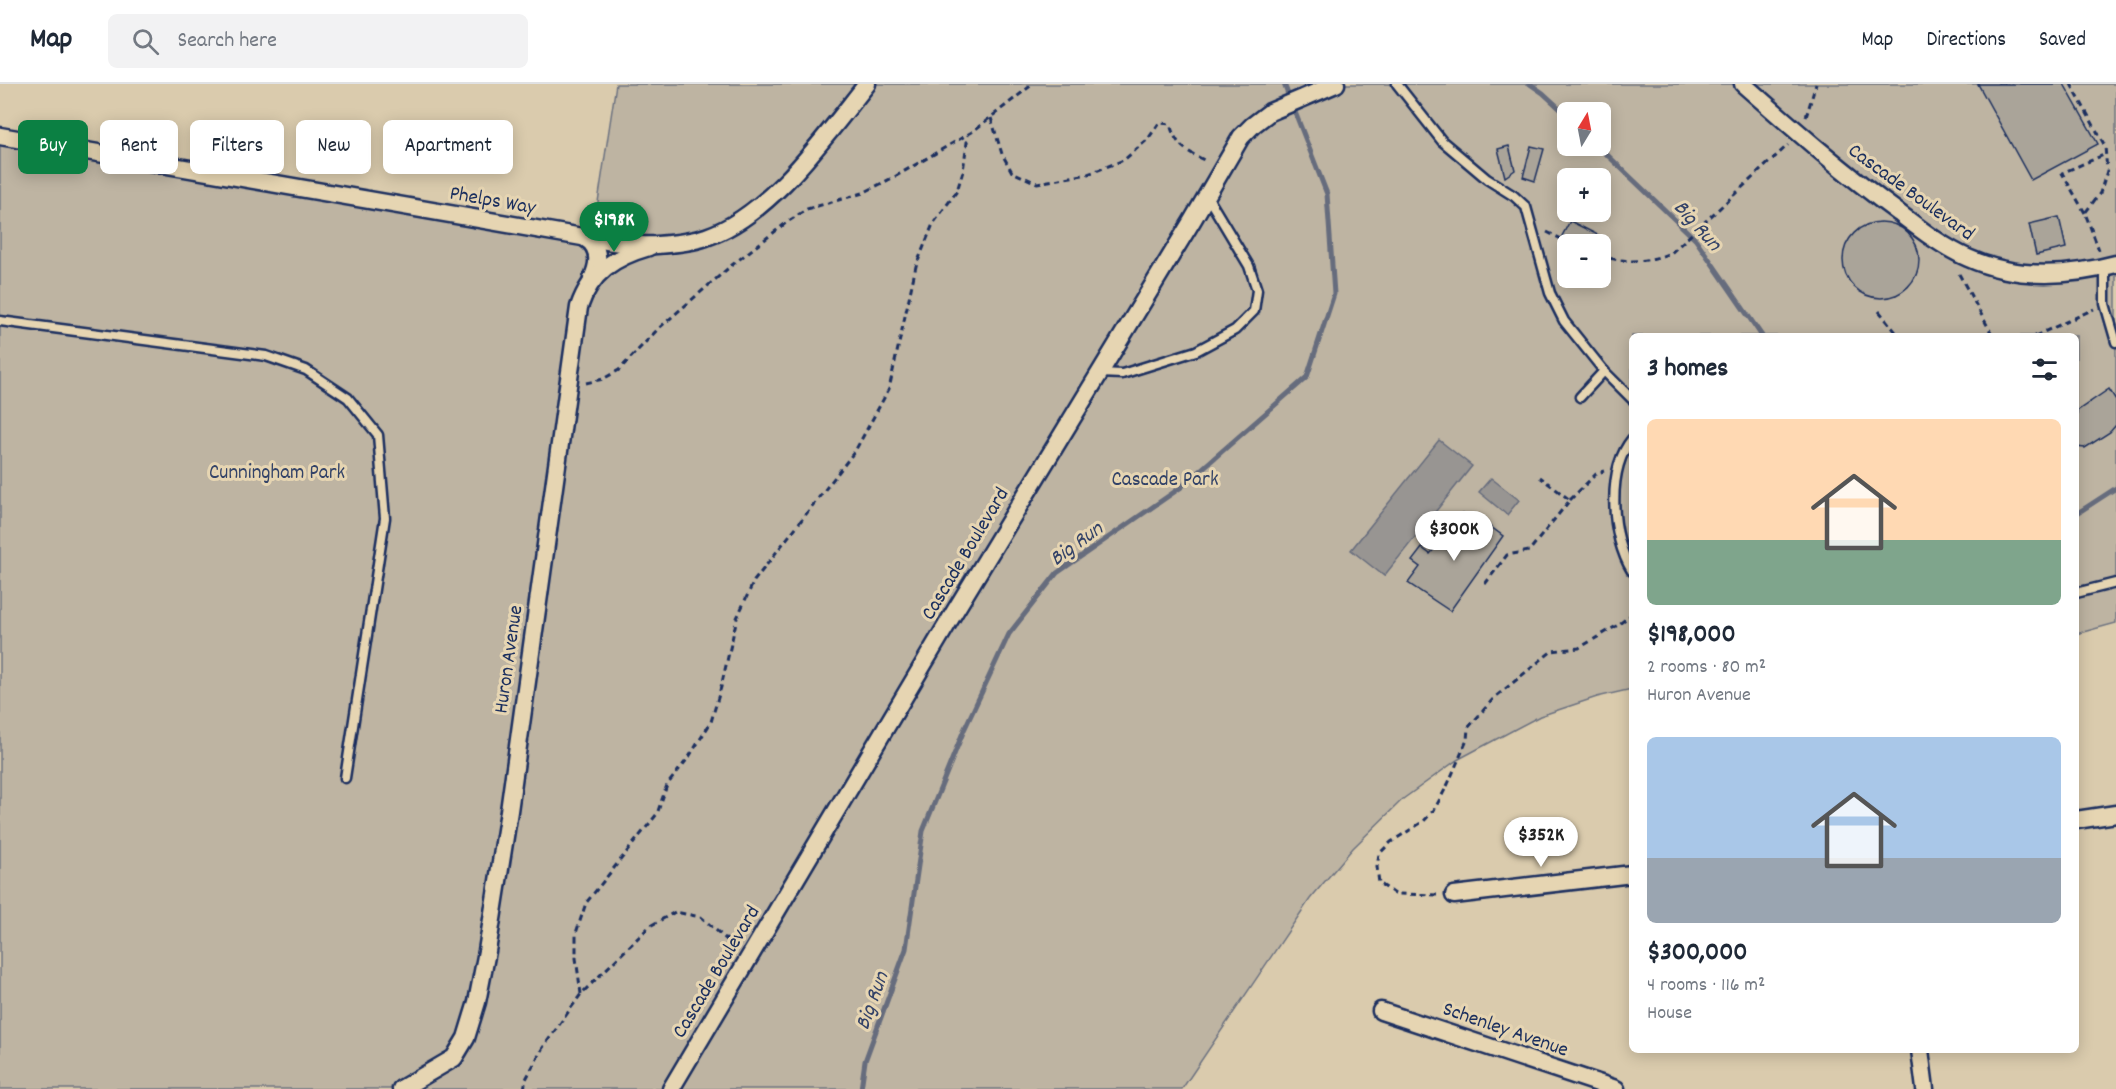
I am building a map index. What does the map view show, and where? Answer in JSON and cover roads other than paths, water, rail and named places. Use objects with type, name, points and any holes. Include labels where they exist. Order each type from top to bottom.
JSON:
[{"type":"street","name":"Huron Avenue","points":[[401,1089],[454,1058],[466,1038],[477,1002],[510,800],[567,383],[583,293],[603,268],[620,257],[659,245],[706,237],[737,221],[766,200],[793,175],[867,84]]},
{"type":"street","name":"Cascade Boulevard","points":[[1743,84],[1881,200],[1942,244],[1968,258],[2012,272],[2052,275],[2111,266]]},
{"type":"street","name":"Cascade Boulevard","points":[[671,1089],[955,611],[1241,137],[1253,124],[1270,112],[1330,87]]},
{"type":"street","name":"Phelps Way","points":[[0,136],[587,238]]},
{"type":"street","name":"Huron Avenue","points":[[587,238],[659,245]]},
{"type":"street","points":[[587,238],[596,249],[598,258],[596,271],[590,282]]},
{"type":"street","points":[[2079,820],[2116,814]]},
{"type":"street","points":[[1454,895],[1629,874]]},
{"type":"street","name":"Schenley Avenue","points":[[1382,1011],[1616,1089]]},
{"type":"street","points":[[1920,1053],[1925,1089]]},
{"type":"lane","points":[[1397,84],[1442,141],[1486,179],[1515,196],[1526,207],[1550,293],[1564,321],[1604,371],[1629,396]]},
{"type":"lane","points":[[1099,373],[1122,374],[1196,351],[1235,330],[1254,311],[1257,290],[1249,266],[1206,195]]},
{"type":"lane","points":[[2111,266],[2105,304],[2116,342]]},
{"type":"lane","points":[[0,321],[266,356],[306,370],[348,398],[378,435],[385,518],[345,778]]},
{"type":"lane","points":[[1580,397],[1604,371]]},
{"type":"lane","points":[[1629,444],[1617,469],[1615,512],[1619,544],[1629,565]]},
{"type":"lane","points":[[2079,592],[2116,583]]},
{"type":"waterway","name":"Big Run","points":[[861,1089],[865,1061],[906,949],[923,831],[964,730],[1009,634],[1057,573],[1180,488],[1307,377],[1334,294],[1327,194],[1284,84]]},
{"type":"waterway","name":"Big Run","points":[[1530,84],[1557,106]]},
{"type":"waterway","name":"Big Run","points":[[1608,156],[1696,240],[1760,333]]},
{"type":"waterway","name":"Big Run","points":[[2079,512],[2116,488]]},
{"type":"park label","name":"Cunningham Park","points":[[277,471]]},
{"type":"park label","name":"Cascade Park","points":[[1165,478]]}]
